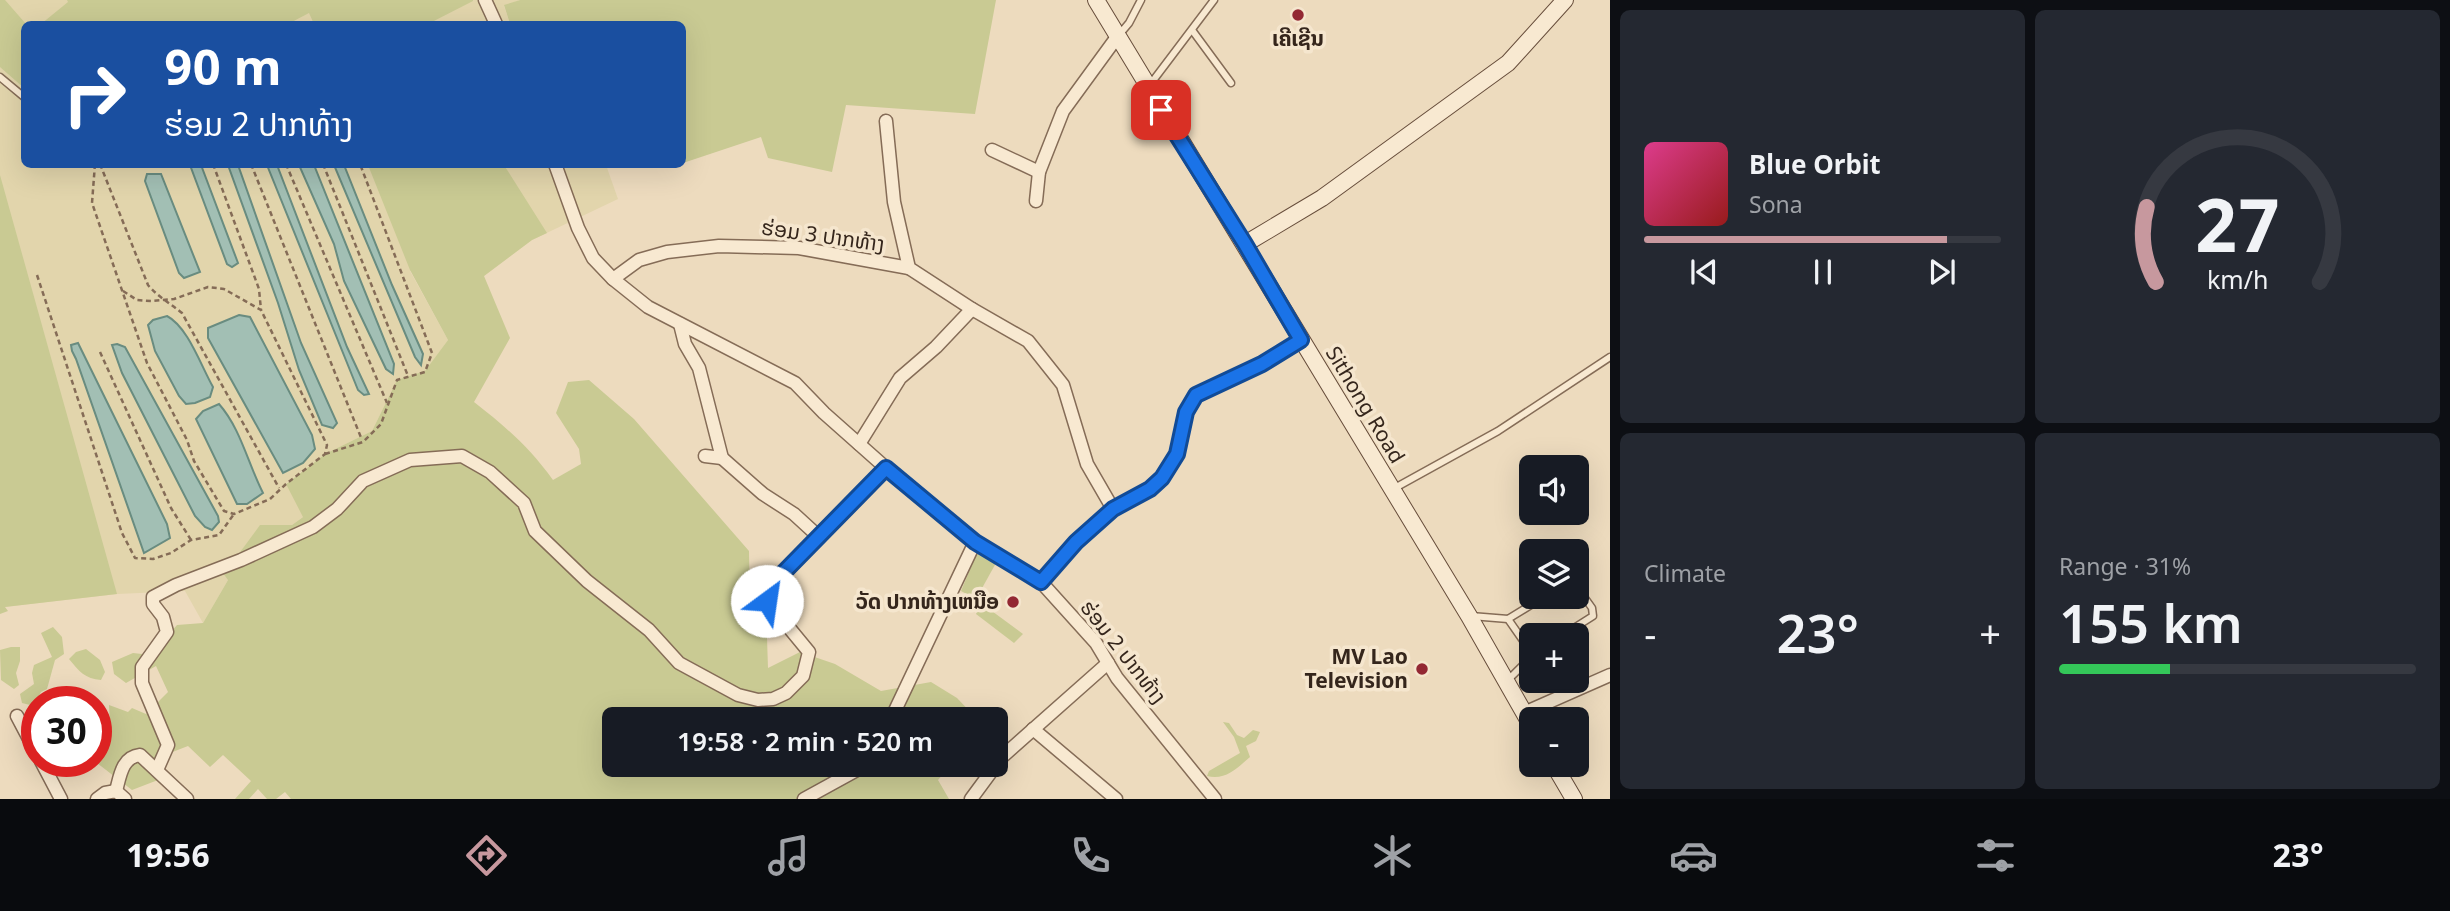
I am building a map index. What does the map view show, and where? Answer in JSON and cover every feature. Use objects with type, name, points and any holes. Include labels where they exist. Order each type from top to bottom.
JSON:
[{"type":"main road","name":"Sithong Road","points":[[1096,0],[1469,615],[1521,707]]},
{"type":"main road","points":[[1245,244],[1322,198],[1508,63],[1565,0]]},
{"type":"main road","points":[[1562,777],[1574,799]]},
{"type":"street","points":[[485,0],[495,21]]},
{"type":"street","points":[[1036,201],[1039,172],[1063,111],[1117,37]]},
{"type":"street","name":"ຮ່ອມ 3 ປາກທ້າງ","points":[[886,121],[894,202],[909,268]]},
{"type":"street","points":[[992,150],[1039,172]]},
{"type":"street","name":"ຮ່ອມ 2 ປາກທ້າງ","points":[[556,168],[578,228],[593,258],[613,279],[648,307],[795,383],[824,413],[886,468],[975,542],[1041,582],[1096,643],[1117,678],[1214,799]]},
{"type":"street","name":"ຮ່ອມ 3 ປາກທ້າງ","points":[[613,279],[639,260],[667,252],[719,246],[799,248],[909,268],[1028,341],[1063,385],[1087,464],[1113,509]]},
{"type":"street","points":[[859,444],[900,378],[972,309]]},
{"type":"street","points":[[680,324],[685,344],[699,368],[722,458],[818,536]]},
{"type":"street","points":[[1041,582],[1076,542],[1113,509],[1150,489],[1162,478],[1177,454],[1186,412],[1196,395],[1262,364],[1301,340]]},
{"type":"street","points":[[157,770],[168,745],[147,700],[142,683],[142,667],[167,632],[163,617],[153,604],[153,597],[313,527],[337,509],[363,481],[410,460],[462,456],[490,472],[524,503],[535,531],[587,581],[649,630],[679,663],[738,695],[758,700],[773,699],[786,693],[803,676],[809,653],[774,613],[767,601],[769,591],[818,536],[886,468]]},
{"type":"street","points":[[705,456],[722,458]]},
{"type":"street","points":[[897,707],[975,542]]},
{"type":"street","points":[[971,799],[1002,757],[1108,663]]},
{"type":"street","points":[[1550,707],[1610,675]]},
{"type":"street","points":[[16,716],[21,725]]},
{"type":"street","points":[[1033,729],[1116,799]]},
{"type":"street","points":[[96,799],[105,793],[120,795],[122,767],[133,755],[140,755],[187,799]]},
{"type":"street","points":[[49,777],[61,799]]},
{"type":"street","points":[[807,799],[845,777]]},
{"type":"lane","points":[[1117,37],[1129,23],[1141,0]]},
{"type":"lane","points":[[1147,87],[1214,0]]},
{"type":"lane","points":[[1192,30],[1231,83]]},
{"type":"lane","points":[[0,77],[21,94]]},
{"type":"lane","points":[[1391,490],[1498,431],[1610,357]]},
{"type":"lane","points":[[1581,623],[1592,616],[1589,604]]},
{"type":"lane","points":[[1469,615],[1508,619],[1524,609]]},
{"type":"lane","points":[[1508,619],[1519,636]]},
{"type":"lane","points":[[1506,682],[1519,667]]},
{"type":"path","points":[[96,168],[92,203],[147,363],[187,440],[194,461],[224,512],[234,514]]},
{"type":"path","points":[[99,168],[148,285],[157,296],[182,313],[280,489]]},
{"type":"path","points":[[214,168],[259,289],[261,310],[327,445],[325,454]]},
{"type":"path","points":[[253,168],[363,442]]},
{"type":"path","points":[[288,168],[388,404]]},
{"type":"path","points":[[325,168],[408,376]]},
{"type":"path","points":[[37,275],[122,533],[135,558],[153,559],[172,553],[191,540],[219,536],[234,514],[270,499],[325,454],[363,442],[381,424],[397,380],[425,372],[432,353],[362,168]]},
{"type":"path","points":[[123,291],[137,300],[166,300],[208,288],[224,289],[261,310]]},
{"type":"path","points":[[100,352],[171,508],[191,540]]},
{"type":"shaded area","points":[[0,0],[520,0],[504,6],[509,21],[21,21],[21,168],[607,168],[618,199],[532,240],[484,276],[410,271],[448,340],[425,372],[397,380],[372,431],[325,454],[286,483],[304,516],[292,525],[260,526],[232,563],[228,580],[203,623],[185,591],[117,594],[4,607],[0,604]]},
{"type":"shaded area","points":[[191,168],[202,168],[238,263],[232,267],[227,264]]},
{"type":"shaded area","points":[[229,168],[239,168],[301,343],[337,423],[333,428],[322,425],[299,370]]},
{"type":"shaded area","points":[[268,168],[278,168],[347,347],[369,394],[364,395],[358,390]]},
{"type":"shaded area","points":[[300,168],[315,168],[394,364],[393,374],[386,369],[344,281],[334,244]]},
{"type":"shaded area","points":[[335,168],[345,168],[423,354],[421,365],[415,357]]},
{"type":"shaded area","points":[[147,174],[161,174],[200,272],[184,278],[179,273],[145,181]]},
{"type":"shaded area","points":[[239,315],[250,317],[312,435],[315,449],[303,463],[283,473],[208,338],[208,328]]},
{"type":"shaded area","points":[[167,316],[175,321],[193,348],[213,387],[210,397],[186,404],[155,351],[148,325],[153,320]]},
{"type":"shaded area","points":[[78,343],[167,524],[170,538],[144,553],[72,351],[71,345]]},
{"type":"shaded area","points":[[112,345],[125,347],[218,516],[219,522],[212,530],[205,527],[195,516],[122,373]]},
{"type":"shaded area","points":[[219,404],[239,435],[263,493],[247,504],[237,504],[196,419],[203,411]]},
{"type":"green space","points":[[0,0],[5,0],[23,21],[21,21],[21,85],[0,67]]},
{"type":"green space","points":[[67,0],[473,0],[434,21],[313,21],[309,13],[294,21],[45,21],[68,2]]},
{"type":"green space","points":[[520,0],[996,0],[975,114],[846,105],[832,172],[768,158],[761,137],[686,162],[686,21],[509,21],[504,5]]},
{"type":"green space","points":[[369,168],[506,168],[547,233],[532,240],[484,276],[510,338],[474,402],[516,438],[553,480],[581,464],[579,449],[556,413],[568,382],[589,380],[634,419],[749,551],[750,608],[767,638],[768,668],[800,652],[835,664],[881,691],[931,682],[957,698],[966,707],[602,707],[602,777],[941,777],[938,780],[949,799],[291,799],[285,792],[276,799],[267,799],[258,789],[249,799],[235,799],[251,781],[223,755],[210,767],[188,746],[157,758],[158,780],[132,790],[112,775],[112,706],[128,712],[132,708],[146,714],[168,692],[156,666],[126,683],[114,674],[112,662],[133,653],[151,655],[177,625],[203,623],[228,580],[220,569],[232,563],[260,525],[292,525],[303,517],[286,484],[325,454],[372,431],[397,380],[425,371],[448,340],[410,270]]},
{"type":"green space","points":[[0,175],[117,594],[5,607],[8,611],[0,614]]},
{"type":"green space","points":[[978,550],[996,563],[976,599],[961,591]]},
{"type":"green space","points":[[981,603],[1023,634],[1014,643],[976,614]]},
{"type":"green space","points":[[53,627],[62,637],[64,654],[55,660],[48,686],[31,686],[34,684],[34,665],[52,657],[41,633]]},
{"type":"green space","points":[[20,647],[20,661],[16,673],[19,685],[14,689],[1,680],[0,650]]},
{"type":"green space","points":[[86,649],[100,660],[105,672],[101,680],[86,676],[69,659],[76,652]]},
{"type":"green space","points":[[1223,722],[1229,723],[1237,735],[1244,738],[1253,730],[1260,732],[1256,741],[1246,746],[1250,757],[1225,775],[1207,776],[1209,771],[1240,753],[1234,737]]},
{"type":"place","name":"ເຄີເຊີນ","points":[[1298,15]]},
{"type":"place","name":"ວັດ ປາກທ້າງເຫນືອ","points":[[1013,602]]},
{"type":"place","name":"MV Lao Television","points":[[1422,669]]},
{"type":"route","points":[[767,601],[769,591],[784,572],[886,468],[975,542],[1041,582],[1076,542],[1113,509],[1150,489],[1162,478],[1177,454],[1186,412],[1196,395],[1262,364],[1301,340],[1161,110]]}]
